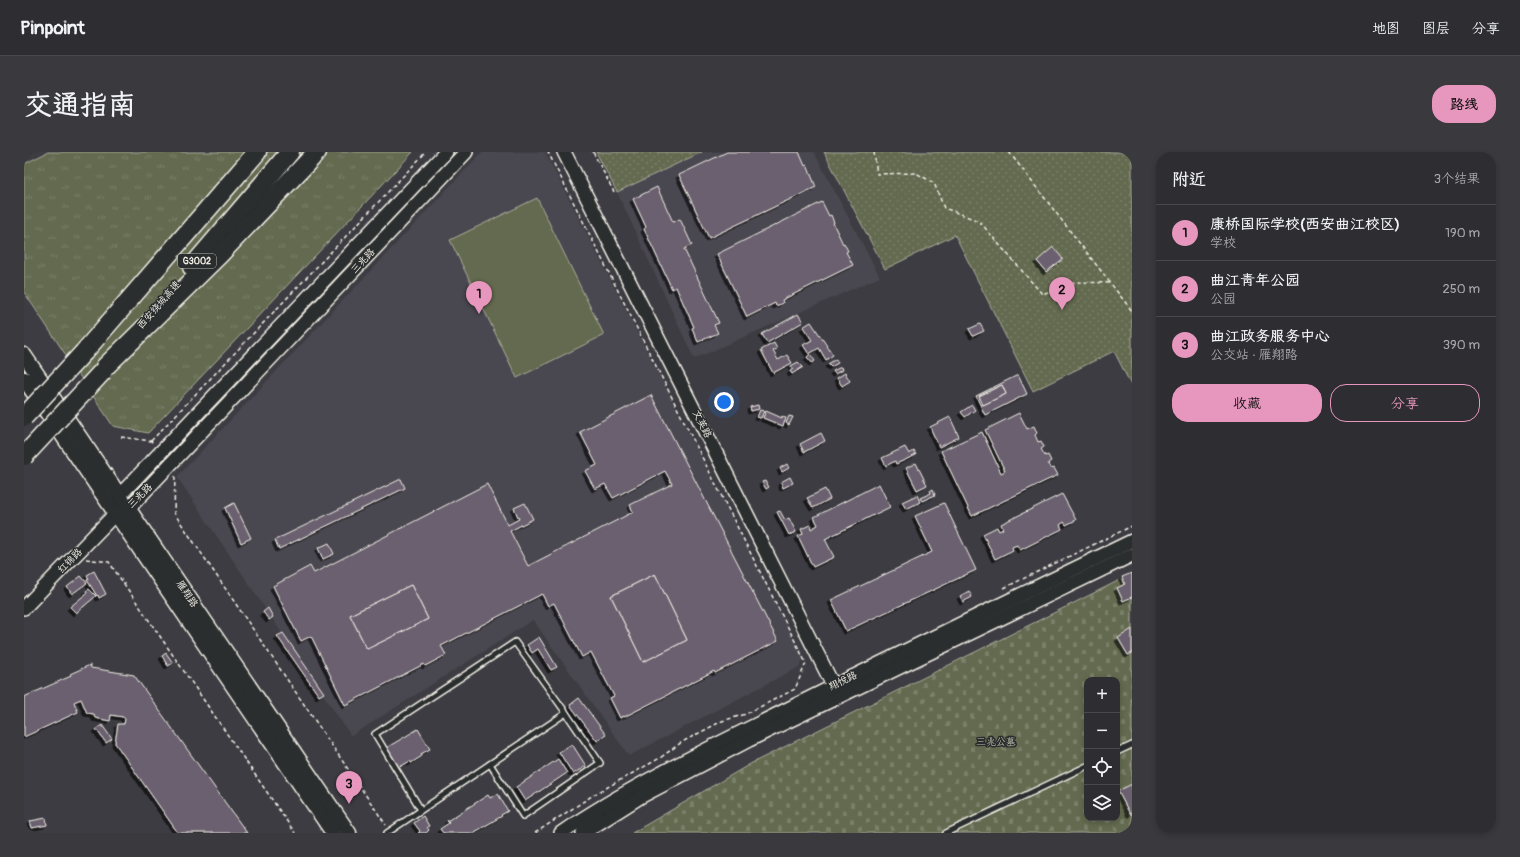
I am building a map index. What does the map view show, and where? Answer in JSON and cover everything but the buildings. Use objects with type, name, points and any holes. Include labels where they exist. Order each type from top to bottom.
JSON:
[{"type":"highway","name":"G3002","points":[[24,417],[84,352],[257,152]]},
{"type":"highway","name":"西安绕城高速","points":[[24,456],[104,369],[290,152]]},
{"type":"highway","points":[[104,369],[219,255],[317,152]]},
{"type":"main road","name":"雁翔路","points":[[24,355],[120,495],[122,511],[333,833]]},
{"type":"main road","name":"雁翔路","points":[[24,379],[122,511],[349,833]]},
{"type":"street","name":"三兆路","points":[[120,495],[446,152]]},
{"type":"street","name":"三兆路","points":[[122,511],[466,152]]},
{"type":"street","name":"文英路","points":[[564,152],[841,689]]},
{"type":"street","name":"文英路","points":[[574,152],[841,689]]},
{"type":"street","name":"红锦路","points":[[24,608],[122,511]]},
{"type":"street","name":"翔悦路","points":[[583,833],[640,797],[749,740],[841,689],[1132,540]]},
{"type":"street","name":"翔悦路","points":[[561,833],[593,811],[716,745],[1131,557]]},
{"type":"lane","points":[[421,810],[375,734],[515,642],[600,763],[523,816],[490,764]]},
{"type":"lane","points":[[389,832],[566,713]]},
{"type":"lane","points":[[1120,751],[1132,745]]},
{"type":"lane","points":[[946,833],[1084,767]]},
{"type":"path","points":[[151,441],[426,152]]},
{"type":"path","points":[[535,833],[595,794],[660,758],[682,742],[722,721],[746,714],[795,689],[806,663],[548,152]]},
{"type":"path","points":[[593,152],[614,192]]},
{"type":"path","points":[[874,152],[877,174],[916,173],[934,184],[944,208],[979,221],[1042,294],[1077,282],[1110,283]]},
{"type":"path","points":[[1009,152],[1132,311]]},
{"type":"path","points":[[175,475],[174,513],[389,832]]},
{"type":"path","points":[[1004,588],[1132,526]]},
{"type":"path","points":[[86,559],[109,562],[296,833]]},
{"type":"shaded area","points":[[482,152],[545,152],[804,658],[799,667],[629,756],[533,620],[351,736],[177,477]]},
{"type":"shaded area","points":[[702,152],[814,152],[880,277],[694,359],[617,192]]},
{"type":"green space","points":[[48,152],[413,152],[148,433],[113,426],[24,292],[24,164]]},
{"type":"green space","points":[[596,152],[702,152],[617,192]]},
{"type":"green space","points":[[824,152],[1132,152],[1132,387],[1114,351],[1033,391],[955,235],[885,269]]},
{"type":"green space","points":[[537,198],[604,335],[517,378],[450,240]]},
{"type":"green space","name":"三兆公墓","points":[[1132,574],[1132,833],[632,833],[752,763]]},
{"type":"place","name":"曲江青年公园","points":[[1062,310]]},
{"type":"place","name":"康桥国际学校(西安曲江校区)","points":[[479,314]]},
{"type":"place","name":"曲江政务服务中心","points":[[349,804]]}]
